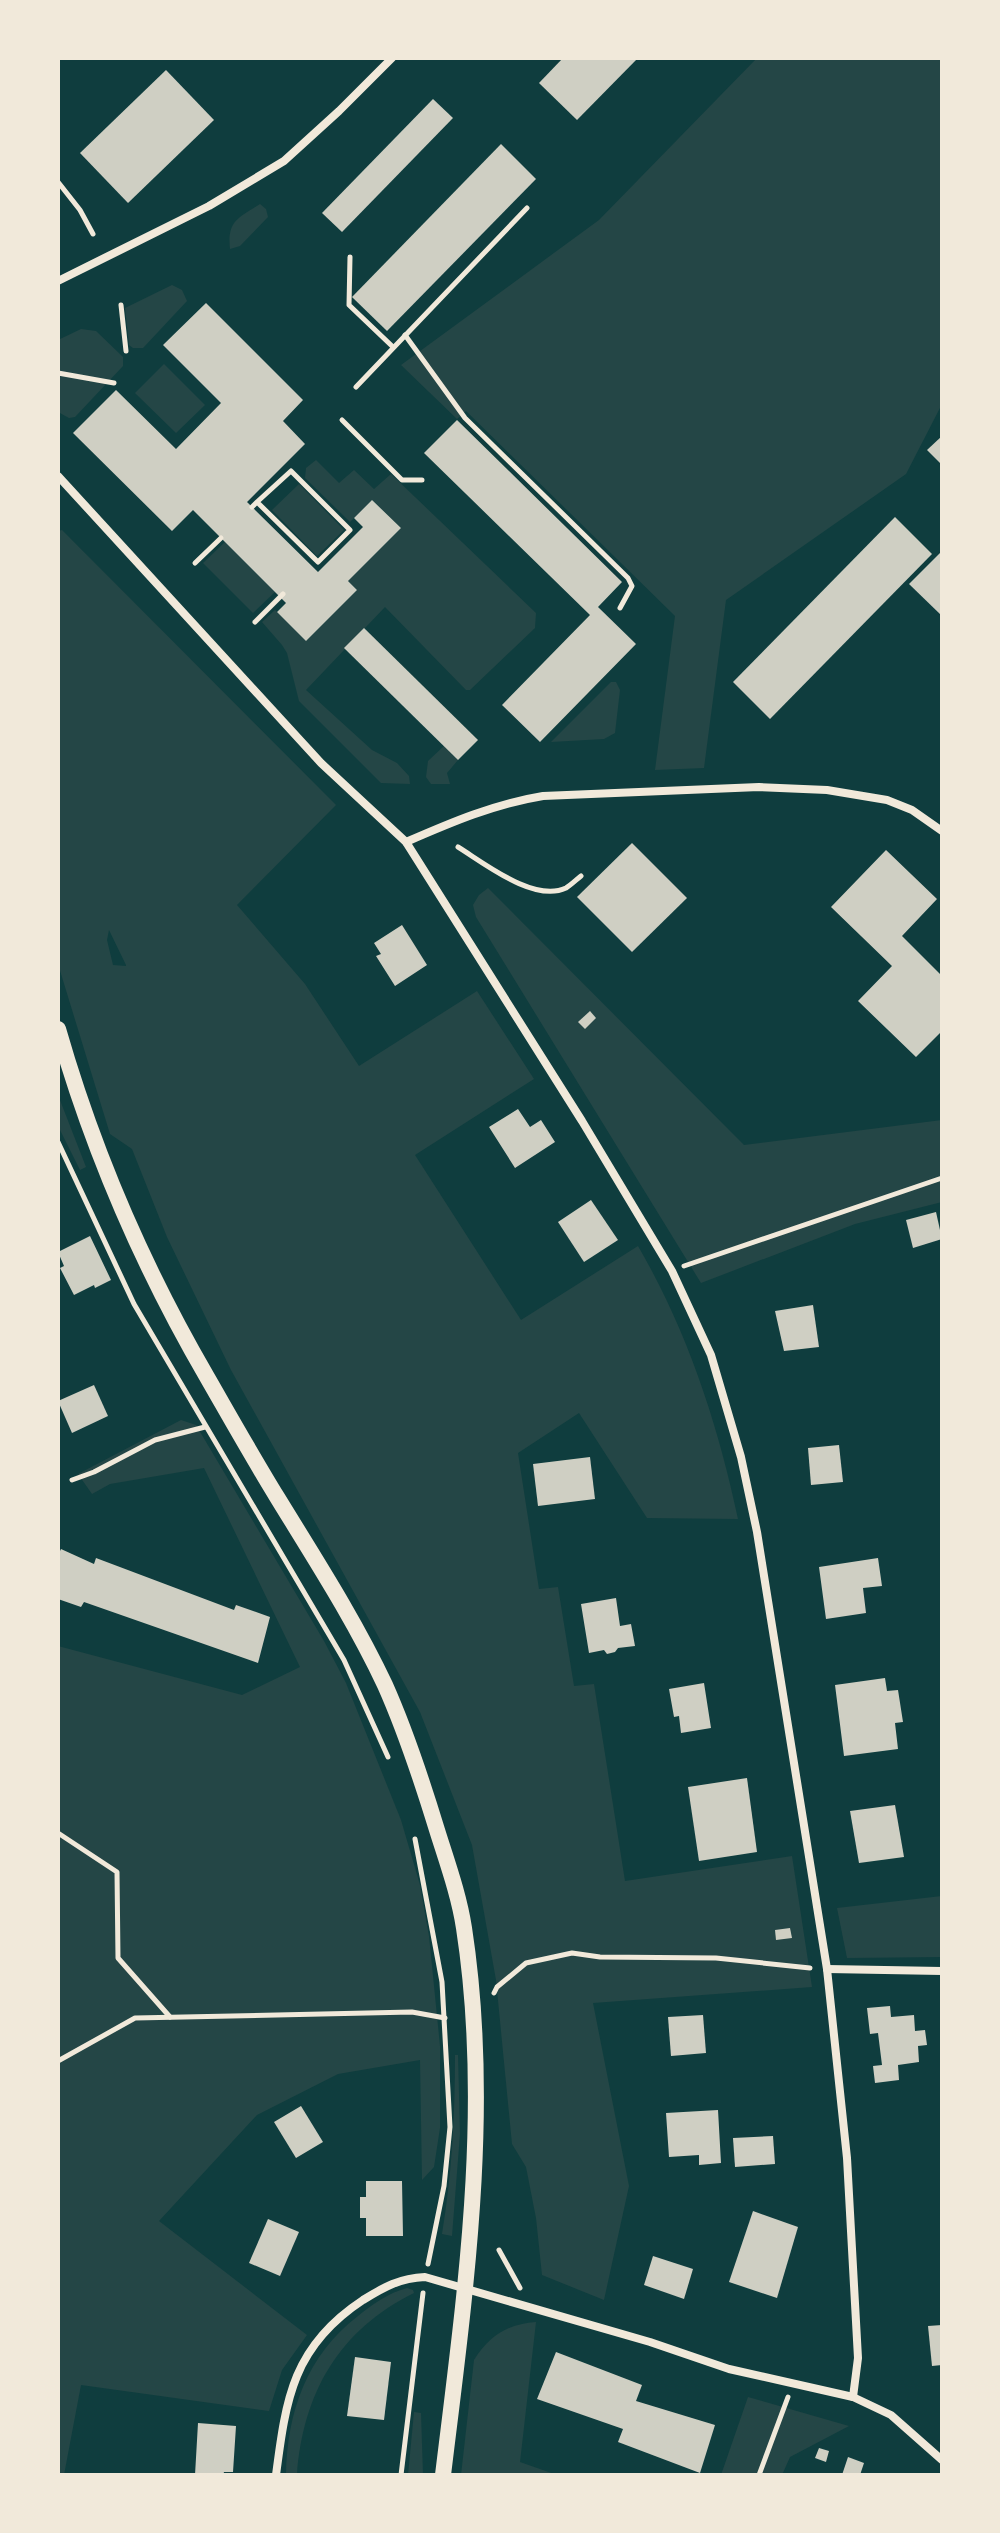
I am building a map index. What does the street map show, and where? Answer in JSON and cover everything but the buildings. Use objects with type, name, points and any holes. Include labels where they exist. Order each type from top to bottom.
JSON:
[{"type":"main road","points":[[58,1029],[120,1206],[159,1287],[198,1362],[342,1601],[396,1710],[422,1781],[463,1924],[473,2028],[477,2117],[466,2288],[443,2475]]},
{"type":"street","points":[[58,281],[209,206],[284,161],[392,58]]},
{"type":"street","points":[[58,476],[321,763],[406,842],[582,1121],[672,1271],[711,1355],[741,1457],[757,1532],[827,1969],[847,2158],[858,2358],[853,2397]]},
{"type":"street","points":[[406,842],[476,812],[515,800],[543,796],[759,787],[870,795],[912,810],[942,831]]},
{"type":"street","points":[[827,1969],[942,1971]]},
{"type":"street","points":[[276,2475],[285,2412],[297,2372],[317,2340],[372,2294],[404,2278],[425,2277],[650,2342],[729,2369],[853,2397],[891,2415],[942,2460]]},
{"type":"path","points":[[58,182],[80,210],[93,234]]},
{"type":"path","points":[[356,387],[527,208]]},
{"type":"path","points":[[350,257],[349,305],[393,347]]},
{"type":"path","points":[[121,305],[126,351]]},
{"type":"path","points":[[405,335],[465,418],[628,578],[632,586],[620,608]]},
{"type":"path","points":[[58,373],[114,383]]},
{"type":"path","points":[[342,420],[402,480],[422,480]]},
{"type":"path","points":[[291,471],[350,530],[318,562],[255,505],[291,471]]},
{"type":"path","points":[[195,563],[221,538]]},
{"type":"path","points":[[255,622],[283,594]]},
{"type":"path","points":[[458,847],[515,882],[534,889],[552,891],[565,888],[581,876]]},
{"type":"path","points":[[58,1142],[134,1304],[344,1660],[393,1769]]},
{"type":"path","points":[[672,1271],[942,1178]]},
{"type":"path","points":[[72,1480],[155,1440],[205,1427]]},
{"type":"path","points":[[58,1833],[117,1872],[118,1958],[170,2017]]},
{"type":"path","points":[[415,1837],[436,1943],[446,2018],[450,2127],[444,2186],[430,2253]]},
{"type":"path","points":[[473,2028],[497,1987],[526,1963],[572,1953],[600,1957],[716,1958],[827,1969]]},
{"type":"path","points":[[58,2061],[135,2018],[412,2012],[446,2018]]},
{"type":"path","points":[[499,2250],[530,2307]]},
{"type":"path","points":[[401,2475],[423,2297]]},
{"type":"path","points":[[759,2475],[792,2384]]},
{"type":"shaded area","points":[[757,58],[942,58],[942,404],[906,474],[726,600],[704,768],[655,770],[675,616],[466,411],[457,419],[401,365],[599,220]]},
{"type":"shaded area","points":[[260,204],[266,209],[268,217],[240,246],[230,249],[232,226]]},
{"type":"shaded area","points":[[172,285],[182,290],[187,301],[143,348],[133,348],[129,345],[125,308]]},
{"type":"shaded area","points":[[81,329],[96,331],[123,357],[123,366],[75,417],[69,418],[58,412],[58,340]]},
{"type":"shaded area","points":[[164,364],[205,405],[176,433],[135,393]]},
{"type":"shaded area","points":[[316,460],[339,483],[354,470],[374,489],[391,474],[536,613],[535,628],[470,690],[466,690],[385,607],[306,690],[372,750],[397,763],[409,776],[410,784],[381,783],[299,701],[287,653],[262,622],[275,610],[307,640],[357,590],[348,581],[401,528],[372,500],[350,522],[305,478],[306,468]]},
{"type":"shaded area","points":[[299,484],[344,530],[317,556],[272,510]]},
{"type":"shaded area","points":[[62,530],[336,805],[237,905],[305,984],[359,1066],[477,991],[534,1079],[415,1155],[521,1320],[638,1246],[686,1344],[721,1448],[738,1519],[647,1518],[579,1413],[518,1453],[539,1589],[558,1587],[574,1686],[594,1684],[625,1881],[792,1856],[812,1987],[593,2003],[629,2186],[604,2300],[542,2275],[536,2218],[526,2167],[512,2144],[496,1980],[472,1845],[420,1712],[231,1370],[167,1237],[132,1149],[110,1134],[58,964],[58,531]],"holes":[[[109,930],[126,966],[113,965],[107,940]]]},
{"type":"shaded area","points":[[225,542],[275,592],[253,613],[203,563]]},
{"type":"shaded area","points":[[611,682],[616,682],[620,690],[615,733],[604,739],[551,742]]},
{"type":"shaded area","points":[[444,746],[458,760],[447,773],[450,784],[431,784],[426,777],[428,761]]},
{"type":"shaded area","points":[[488,888],[744,1145],[942,1120],[942,1202],[855,1224],[701,1283],[476,917],[473,905]]},
{"type":"shaded area","points":[[58,1095],[86,1167],[80,1170],[58,1126]]},
{"type":"shaded area","points":[[181,1420],[196,1425],[324,1641],[346,1683],[401,1820],[420,1885],[429,1936],[440,2046],[440,2128],[434,2167],[422,2180],[420,2060],[338,2074],[257,2115],[159,2221],[307,2335],[282,2370],[269,2411],[81,2385],[64,2475],[58,2475],[58,1646],[242,1695],[300,1667],[204,1468],[110,1484],[92,1494],[78,1474]]},
{"type":"shaded area","points":[[942,1896],[942,1957],[847,1958],[837,1908]]},
{"type":"shaded area","points":[[455,2055],[458,2055],[460,2134],[452,2236],[442,2234],[452,2144]]},
{"type":"shaded area","points":[[407,2288],[414,2293],[365,2326],[330,2367],[307,2417],[297,2475],[286,2475],[290,2429],[296,2407],[303,2386],[325,2348],[340,2331],[381,2299]]},
{"type":"shaded area","points":[[536,2322],[520,2462],[557,2475],[461,2475],[474,2360],[500,2332]]},
{"type":"shaded area","points":[[748,2397],[849,2426],[790,2457],[782,2475],[721,2475]]},
{"type":"shaded area","points":[[414,2412],[421,2413],[423,2475],[408,2475]]}]
